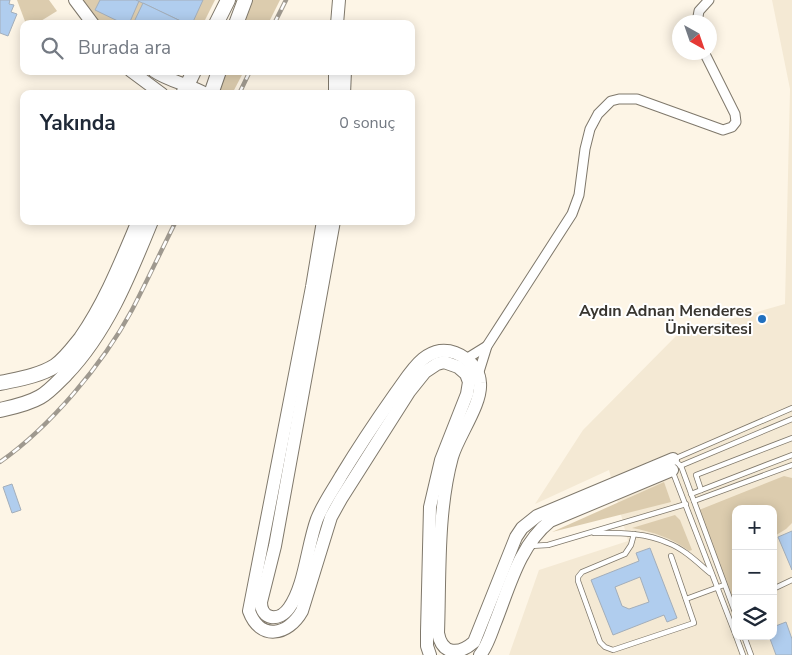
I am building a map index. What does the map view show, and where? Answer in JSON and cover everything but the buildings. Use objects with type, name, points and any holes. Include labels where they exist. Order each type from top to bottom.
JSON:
[{"type":"main road","points":[[218,20],[228,0]]},
{"type":"main road","points":[[238,20],[245,0]]},
{"type":"main road","points":[[185,89],[192,75]]},
{"type":"main road","points":[[198,75],[207,79],[217,75]]},
{"type":"main road","points":[[212,90],[217,75]]},
{"type":"main road","points":[[0,383],[22,378],[53,367],[62,361],[96,316],[109,291],[137,225]]},
{"type":"main road","points":[[0,410],[41,397],[81,358],[100,329],[126,282],[148,225]]},
{"type":"main road","points":[[22,378],[30,389],[31,395],[27,402]]},
{"type":"street","points":[[65,0],[79,20]]},
{"type":"street","points":[[75,0],[91,20]]},
{"type":"street","points":[[337,20],[339,0]]},
{"type":"street","points":[[346,0],[346,20]]},
{"type":"street","points":[[698,15],[699,11],[709,0]]},
{"type":"street","points":[[478,375],[487,346],[572,214],[579,195],[585,149],[590,129],[598,114],[611,101],[637,99],[723,130],[732,127],[736,122],[735,114],[708,60]]},
{"type":"street","points":[[136,75],[157,90]]},
{"type":"street","points":[[160,75],[185,89]]},
{"type":"street","points":[[335,75],[335,90]]},
{"type":"street","points":[[344,90],[345,75]]},
{"type":"street","points":[[322,225],[312,288],[249,611],[255,623],[264,631],[277,632],[298,618],[302,611],[331,517],[341,499],[409,392],[425,372],[436,364],[451,363],[466,374],[469,382],[467,394],[441,460],[430,507],[427,632],[427,646],[430,655]]},
{"type":"street","points":[[333,225],[276,537],[261,602],[264,614],[270,617],[278,617],[287,611],[295,599],[317,519],[327,500],[370,430],[412,371],[422,359],[431,354],[440,351],[450,352],[466,359],[474,367],[480,385],[476,404],[453,456],[443,509],[438,633],[440,643],[448,654],[462,653],[474,642],[513,544],[522,528],[537,516],[675,465]]},
{"type":"street","points":[[466,359],[487,346]]},
{"type":"street","points":[[480,655],[526,546],[538,531],[550,521],[675,465]]},
{"type":"lane","points":[[675,465],[792,408]]},
{"type":"lane","points":[[675,465],[792,419]]},
{"type":"lane","points":[[701,490],[696,475],[792,438]]},
{"type":"lane","points":[[691,494],[792,455]]},
{"type":"lane","points":[[675,465],[694,501],[724,585],[732,602]]},
{"type":"lane","points":[[675,465],[686,504],[732,626]]},
{"type":"lane","points":[[694,501],[792,465]]},
{"type":"lane","points":[[526,546],[548,545],[686,504]]},
{"type":"lane","points":[[588,533],[644,535],[669,543],[691,557],[712,575]]},
{"type":"lane","points":[[634,534],[632,545],[625,554],[582,572],[578,577],[602,645],[607,649],[613,650],[694,623],[670,556]]},
{"type":"lane","points":[[777,587],[792,580]]},
{"type":"lane","points":[[686,599],[724,585]]},
{"type":"lane","points":[[738,640],[744,655]]},
{"type":"lane","points":[[745,640],[751,655]]},
{"type":"shaded area","points":[[17,0],[49,0],[57,11],[42,20],[24,20]]},
{"type":"shaded area","points":[[81,0],[215,0],[205,20],[98,20]]},
{"type":"shaded area","points":[[252,0],[280,0],[270,20],[244,20]]},
{"type":"shaded area","name":"Aydın Adnan Menderes Üniversitesi","points":[[772,0],[792,0],[792,655],[509,655],[539,570],[628,541],[609,470],[535,504],[583,430],[678,334],[785,304],[790,89]]},
{"type":"shaded area","points":[[224,75],[242,75],[234,90],[219,90]]},
{"type":"shaded area","points":[[784,476],[792,478],[792,523],[777,535],[777,505],[732,505],[731,597],[699,510]]},
{"type":"shaded area","points":[[664,482],[671,502],[552,532]]},
{"type":"shaded area","points":[[675,515],[680,520],[692,550],[689,551],[676,542],[662,536],[632,528]]},
{"type":"railway","points":[[276,20],[286,0]]},
{"type":"railway","points":[[241,90],[248,75]]},
{"type":"railway","points":[[0,462],[38,431],[91,373],[132,310],[174,225]]},
{"type":"place","name":"Aydın Adnan Menderes Üniversitesi","points":[[762,319]]}]
